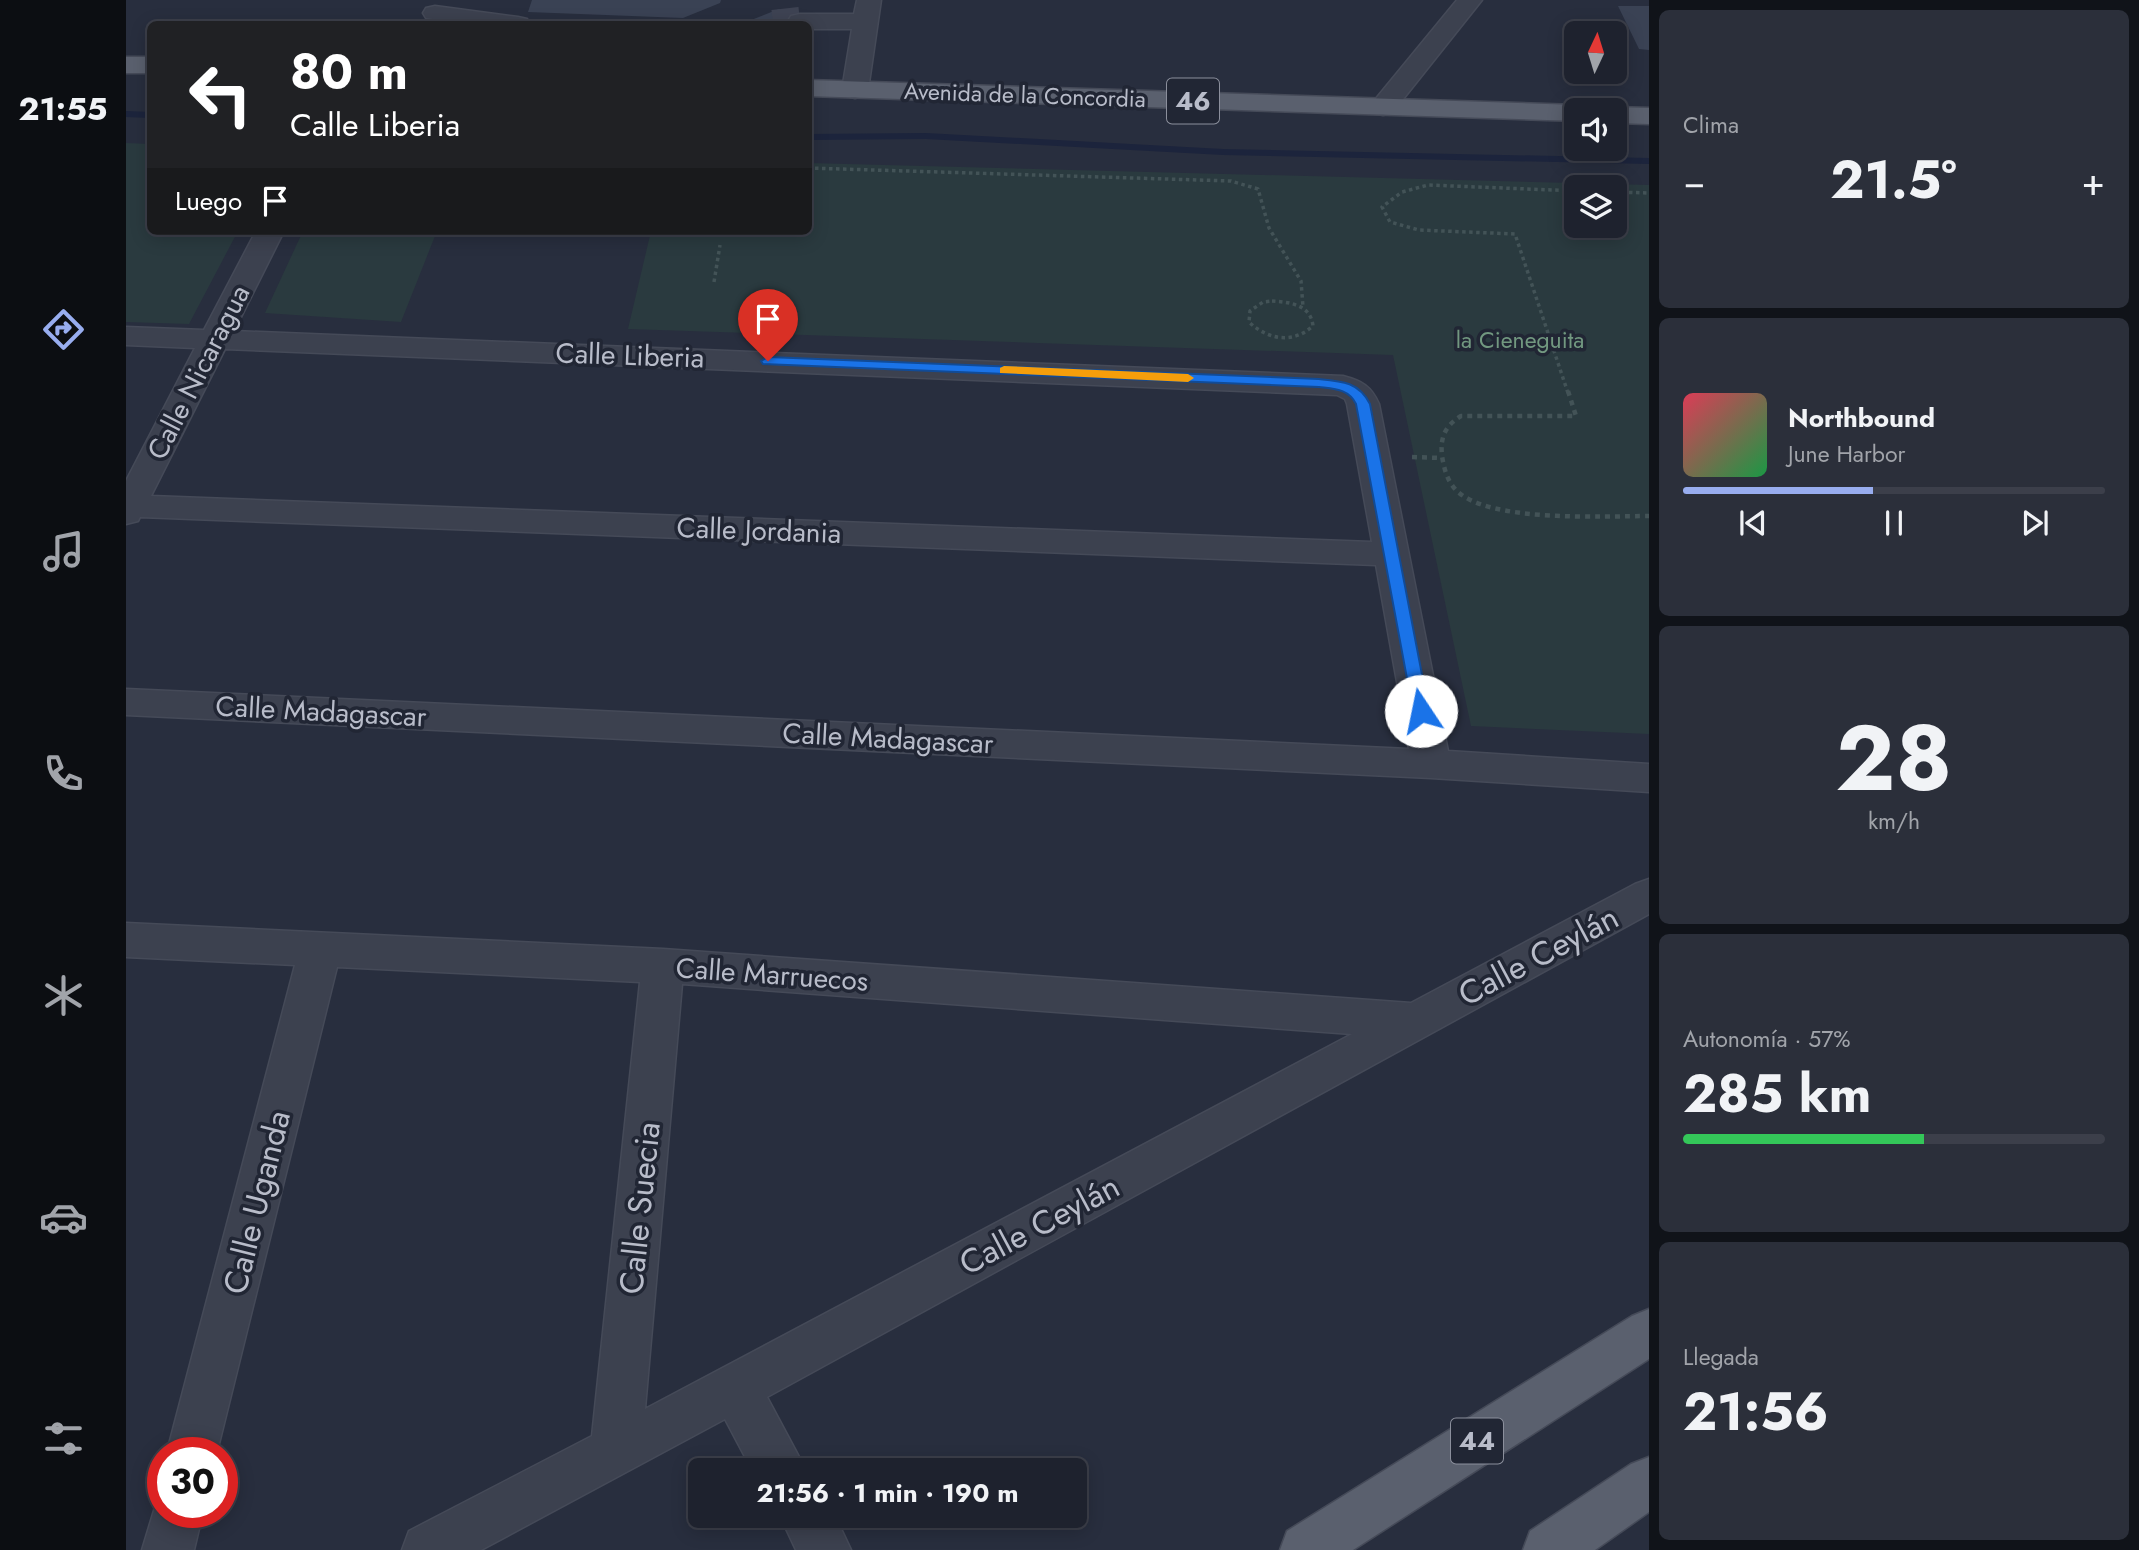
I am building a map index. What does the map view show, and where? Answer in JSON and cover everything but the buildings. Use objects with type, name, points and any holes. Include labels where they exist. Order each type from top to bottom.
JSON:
[{"type":"main road","points":[[126,65],[147,65]]},
{"type":"main road","name":"Avenida de la Concordia","points":[[812,88],[1564,113]]},
{"type":"main road","points":[[1627,115],[1649,116]]},
{"type":"main road","name":"44","points":[[1306,1550],[1649,1332]]},
{"type":"main road","points":[[1549,1550],[1649,1482]]},
{"type":"street","points":[[1384,107],[1470,0]]},
{"type":"street","points":[[800,21],[868,11],[855,90]]},
{"type":"street","points":[[435,13],[495,21]]},
{"type":"street","name":"Calle Nicaragua","points":[[127,508],[268,235]]},
{"type":"street","name":"Calle Liberia","points":[[126,336],[1343,386],[1358,393],[1363,404],[1391,554]]},
{"type":"street","name":"Calle Jordania","points":[[127,508],[1391,554]]},
{"type":"street","points":[[1391,554],[1431,764]]},
{"type":"street","name":"Calle Madagascar","points":[[126,702],[1431,764],[1649,778]]},
{"type":"street","name":"Calle Ceylán","points":[[428,1550],[1649,895]]},
{"type":"street","name":"Calle Marruecos","points":[[126,940],[663,966],[1416,1021]]},
{"type":"street","name":"Calle Uganda","points":[[196,1437],[320,951]]},
{"type":"street","name":"Calle Suecia","points":[[616,1451],[663,966]]},
{"type":"street","points":[[734,1388],[773,1458]]},
{"type":"street","points":[[168,1550],[173,1528]]},
{"type":"street","points":[[813,1528],[825,1550]]},
{"type":"path","points":[[812,168],[1231,181],[1258,189],[1269,228],[1301,281],[1303,307],[1310,313],[1313,326],[1302,336],[1270,337],[1249,323],[1250,311],[1263,302],[1283,301],[1303,307]]},
{"type":"path","points":[[1564,190],[1428,185],[1412,187],[1393,195],[1382,208],[1390,222],[1419,230],[1515,234],[1576,416],[1461,416],[1447,425],[1440,442],[1443,469],[1458,492],[1485,505],[1512,512],[1649,516]]},
{"type":"path","points":[[1627,192],[1649,193]]},
{"type":"path","points":[[714,282],[720,245]]},
{"type":"path","points":[[1404,457],[1442,458]]},
{"type":"green space","points":[[126,143],[147,144],[147,235],[236,235],[189,324],[126,322]]},
{"type":"green space","name":"la Cieneguita","points":[[812,163],[1564,183],[1564,238],[1627,238],[1627,184],[1649,185],[1649,734],[1471,726],[1393,355],[628,329],[650,235],[812,235]]},
{"type":"green space","points":[[301,235],[435,235],[401,322],[265,313]]},
{"type":"waterway","points":[[126,114],[147,115]]},
{"type":"waterway","points":[[812,137],[926,136],[1223,152],[1649,161]]},
{"type":"slow traffic","points":[[1004,370],[1188,378]]},
{"type":"route","points":[[768,361],[1319,383],[1343,386],[1358,393],[1363,404],[1421,711]]}]
